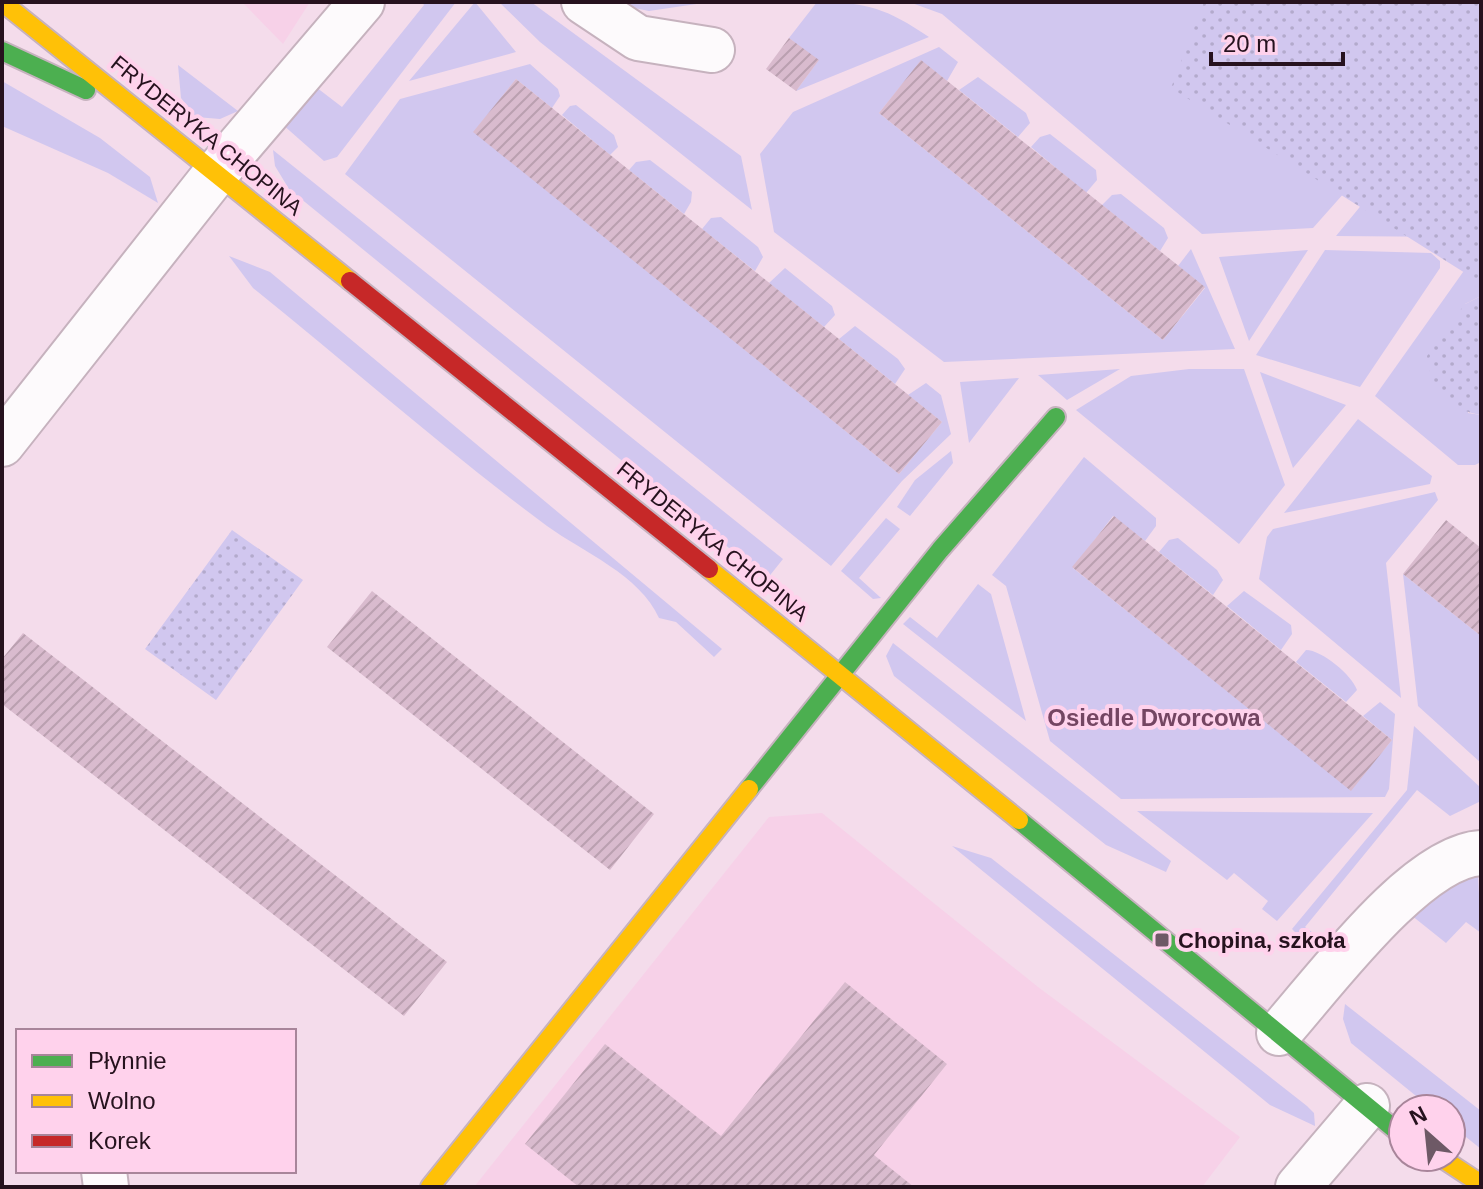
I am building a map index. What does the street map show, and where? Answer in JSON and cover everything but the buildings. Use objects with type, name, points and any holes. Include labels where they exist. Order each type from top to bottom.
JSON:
[{"type":"street","name":"FRYDERYKA CHOPINA","points":[[2,2],[841,675],[1387,1122]]},
{"type":"street","points":[[2,444],[216,173],[362,2]]},
{"type":"street","points":[[584,2],[638,38],[712,50]]},
{"type":"street","points":[[2,51],[146,117]]},
{"type":"street","points":[[430,1187],[940,550],[1056,417]]},
{"type":"street","points":[[1279,1033],[1388,910],[1429,872],[1471,853],[1481,853]]},
{"type":"street","points":[[1298,1187],[1387,1126]]},
{"type":"street","points":[[1444,1173],[1459,1187]]},
{"type":"street","points":[[1464,1173],[1481,1184]]},
{"type":"shaded area","points":[[242,2],[310,2],[283,44]]},
{"type":"shaded area","points":[[422,2],[456,2],[337,157],[324,161],[282,124],[312,84],[342,107],[424,5]]},
{"type":"shaded area","points":[[475,2],[516,52],[409,81]]},
{"type":"shaded area","points":[[499,2],[531,2],[741,156],[752,210],[540,42]]},
{"type":"shaded area","points":[[605,2],[710,2],[649,11]]},
{"type":"shaded area","points":[[817,2],[876,9],[929,37],[796,91],[818,61],[789,38]]},
{"type":"shaded area","points":[[909,2],[1314,2],[1385,147],[1313,228],[1202,234],[942,14]]},
{"type":"shaded area","points":[[1204,2],[1481,2],[1481,283],[1171,88]]},
{"type":"shaded area","points":[[939,47],[958,62],[947,81],[921,61],[879,113],[1163,340],[1205,288],[1178,266],[1191,249],[1235,349],[944,362],[774,232],[760,154],[793,112]]},
{"type":"shaded area","points":[[530,64],[558,89],[560,96],[552,108],[516,79],[474,132],[899,474],[942,422],[908,395],[926,383],[941,395],[951,434],[902,481],[831,566],[345,174],[400,99]]},
{"type":"shaded area","points":[[178,65],[238,111],[220,119],[196,117],[181,98]]},
{"type":"shaded area","points":[[978,77],[1026,113],[1030,123],[1018,137],[959,90]]},
{"type":"shaded area","points":[[2,81],[100,138],[150,177],[158,203],[108,173],[2,126]]},
{"type":"shaded area","points":[[576,105],[614,135],[618,147],[610,155],[562,115],[570,106]]},
{"type":"shaded area","points":[[1050,134],[1096,170],[1097,180],[1086,193],[1031,147],[1040,137]]},
{"type":"shaded area","points":[[273,150],[783,559],[767,579],[289,189],[275,166]]},
{"type":"shaded area","points":[[650,160],[692,192],[691,202],[684,214],[629,170],[636,162]]},
{"type":"shaded area","points":[[1391,169],[1462,237],[1336,236]]},
{"type":"shaded area","points":[[1121,194],[1164,228],[1168,238],[1160,251],[1102,205],[1112,195]]},
{"type":"shaded area","points":[[721,217],[758,247],[763,257],[755,271],[702,229],[711,218]]},
{"type":"shaded area","points":[[1308,250],[1249,341],[1219,257]]},
{"type":"shaded area","points":[[1325,250],[1431,253],[1440,261],[1440,268],[1360,387],[1256,355]]},
{"type":"shaded area","points":[[229,256],[270,272],[722,649],[714,657],[676,622],[659,618],[639,589],[625,577],[547,526],[435,439],[253,288]]},
{"type":"shaded area","points":[[1473,258],[1481,261],[1481,296],[1465,304],[1468,413],[1481,415],[1481,462],[1458,465],[1375,396]]},
{"type":"shaded area","points":[[785,268],[832,306],[835,315],[824,327],[769,283]]},
{"type":"shaded area","points":[[1481,296],[1481,415],[1459,408],[1443,396],[1432,379],[1427,356],[1465,304]]},
{"type":"shaded area","points":[[855,326],[898,359],[905,369],[895,384],[839,339]]},
{"type":"shaded area","points":[[1120,369],[1067,400],[1038,375]]},
{"type":"shaded area","points":[[1189,369],[1244,369],[1285,485],[1239,544],[1076,410],[1131,376]]},
{"type":"shaded area","points":[[1260,372],[1346,405],[1293,468]]},
{"type":"shaded area","points":[[1019,378],[969,443],[960,382]]},
{"type":"shaded area","points":[[1358,419],[1432,476],[1430,484],[1284,513]]},
{"type":"shaded area","points":[[951,451],[953,463],[910,516],[897,507],[915,480]]},
{"type":"shaded area","points":[[1084,457],[1156,518],[1156,526],[1145,541],[1113,516],[1073,568],[1351,790],[1392,740],[1363,716],[1380,702],[1395,714],[1389,789],[1385,797],[1121,799],[1050,741],[1006,586],[992,575]]},
{"type":"shaded area","points":[[1435,492],[1438,500],[1386,563],[1401,698],[1259,579],[1267,537],[1273,529]]},
{"type":"shaded area","points":[[886,518],[900,529],[859,578],[881,598],[873,599],[841,571]]},
{"type":"shaded area","points":[[232,530],[303,580],[216,700],[145,649]]},
{"type":"shaded area","points":[[1178,538],[1217,570],[1223,580],[1213,595],[1159,552],[1169,540]]},
{"type":"shaded area","points":[[1403,574],[1481,636],[1481,763],[1418,706]]},
{"type":"shaded area","points":[[978,584],[991,594],[1026,721],[903,624],[910,617],[937,638]]},
{"type":"shaded area","points":[[1244,591],[1291,625],[1292,634],[1281,650],[1227,606]]},
{"type":"shaded area","points":[[893,643],[1171,861],[1166,872],[1106,845],[894,676],[886,656]]},
{"type":"shaded area","points":[[1306,650],[1336,664],[1349,677],[1357,690],[1346,702],[1296,662]]},
{"type":"shaded area","points":[[1414,726],[1481,788],[1481,801],[1450,816],[1417,790],[1305,927],[1333,948],[1327,951],[1306,943],[1292,929],[1407,790]]},
{"type":"shaded area","points":[[1137,811],[1373,813],[1277,921],[1262,909],[1268,901],[1234,873],[1227,880]]},
{"type":"shaded area","points":[[822,813],[1038,987],[1240,1137],[1202,1187],[474,1187],[769,817]]},
{"type":"shaded area","points":[[952,846],[991,858],[1307,1106],[1314,1113],[1315,1126],[1270,1105]]},
{"type":"shaded area","points":[[1478,874],[1481,933],[1466,922],[1446,943],[1411,915],[1443,887]]},
{"type":"shaded area","points":[[1345,1004],[1458,1093],[1412,1093],[1351,1043],[1343,1019]]},
{"type":"shaded area","points":[[1467,1100],[1481,1111],[1481,1149],[1467,1138]]},
{"type":"traffic: fast","points":[[2,51],[86,90]]},
{"type":"traffic: fast","points":[[749,789],[940,550],[1056,417]]},
{"type":"traffic: fast","points":[[1019,820],[1387,1123]]},
{"type":"traffic: slow","points":[[2,2],[350,281]]},
{"type":"traffic: slow","points":[[709,569],[1019,820]]},
{"type":"traffic: slow","points":[[430,1187],[749,789]]},
{"type":"traffic: slow","points":[[1464,1173],[1481,1184]]},
{"type":"traffic: jam","points":[[350,281],[709,569]]},
{"type":"place","name":"Chopina, szkoła","points":[[1162,940]]},
{"type":"district","name":"Osiedle Dworcowa","points":[[1154,718]]}]
